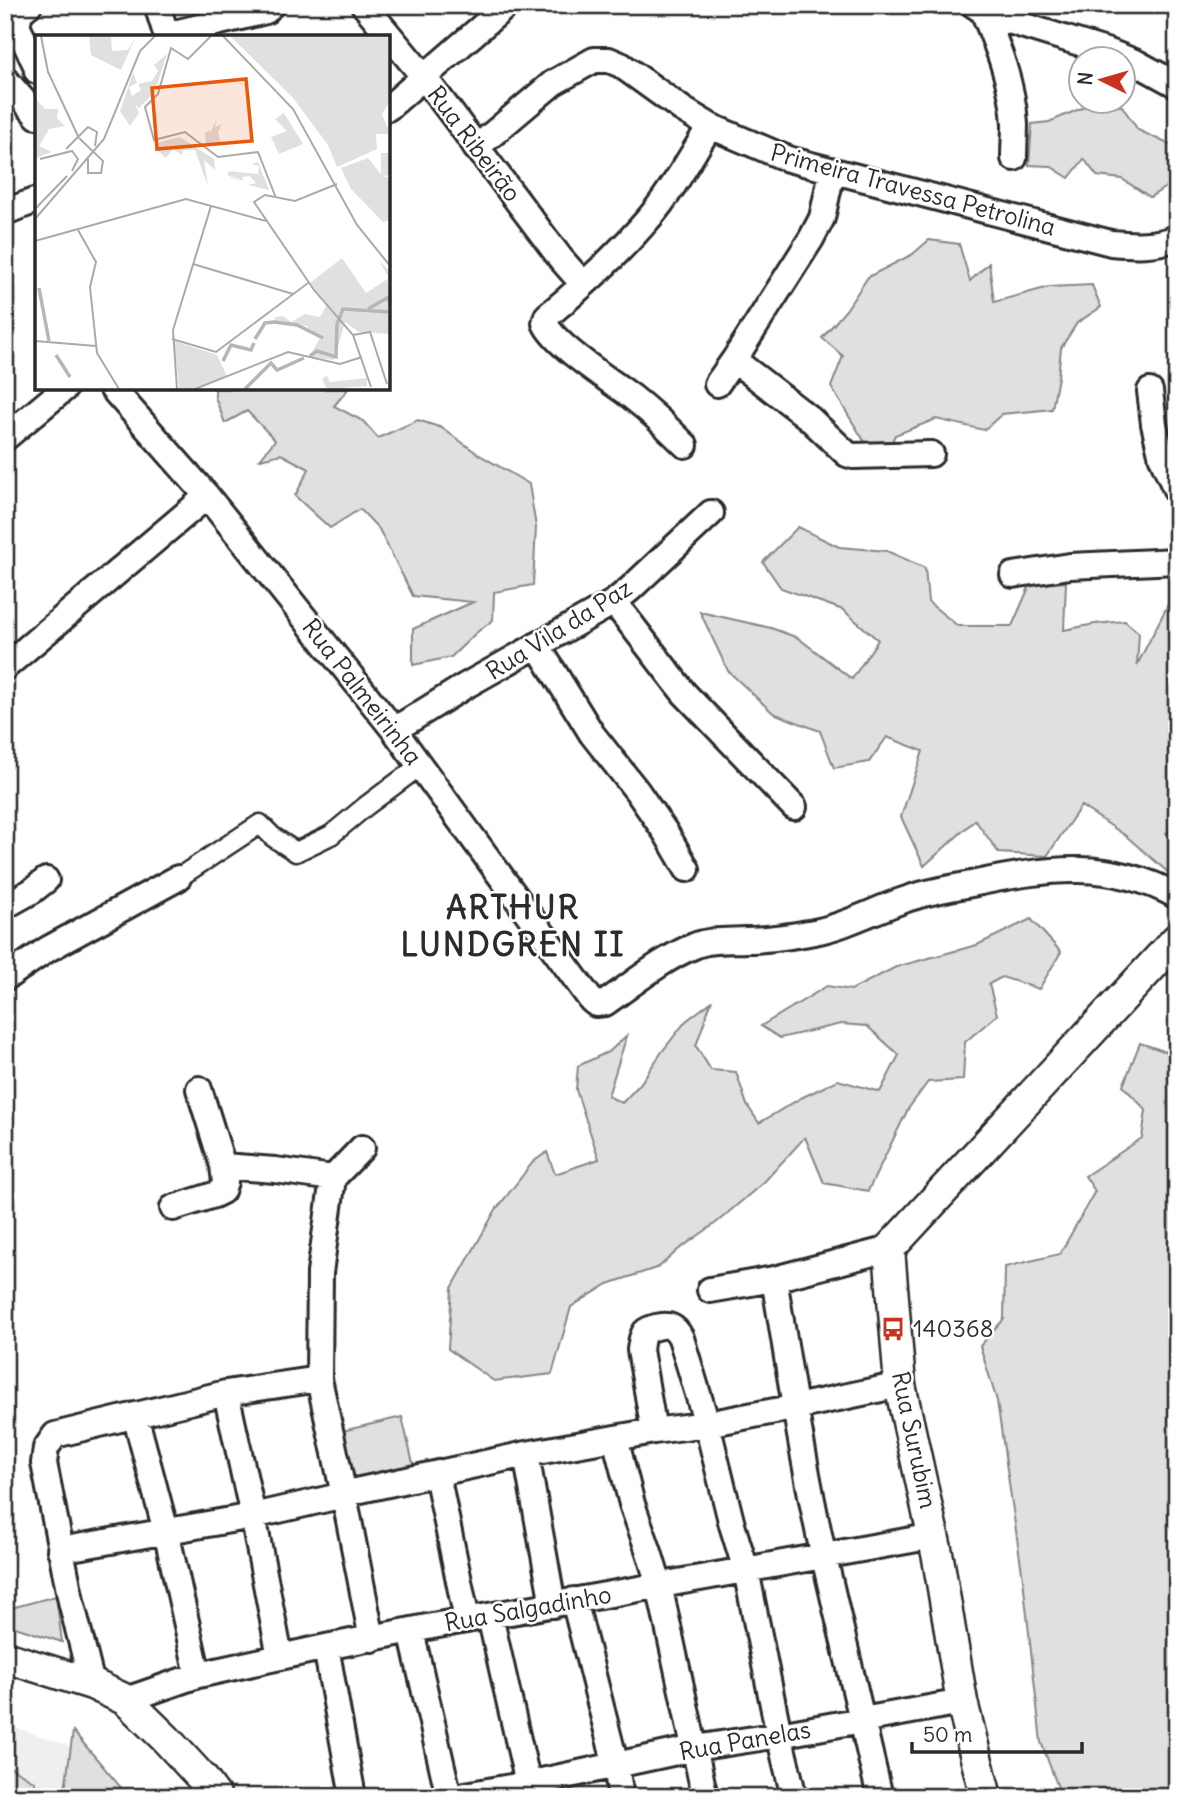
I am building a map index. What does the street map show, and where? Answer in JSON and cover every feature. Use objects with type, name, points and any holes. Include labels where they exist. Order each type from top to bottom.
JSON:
[{"type":"street","points":[[29,5],[20,12],[17,26],[35,63]]},
{"type":"street","points":[[157,5],[166,35]]},
{"type":"street","points":[[174,35],[229,28],[265,11],[271,5]]},
{"type":"street","name":"Rua Ribeirão","points":[[364,5],[389,35]]},
{"type":"street","points":[[390,106],[507,5]]},
{"type":"street","points":[[978,8],[1109,52],[1137,63],[1177,85]]},
{"type":"street","points":[[978,8],[1006,74],[1013,111],[1014,158]]},
{"type":"street","name":"Rua Ribeirão","points":[[390,36],[425,77],[476,148],[583,284]]},
{"type":"street","name":"Primeira Travessa Petrolina","points":[[476,148],[553,83],[582,65],[600,59],[609,60],[621,65],[710,126],[789,159],[1111,243],[1150,245],[1177,238]]},
{"type":"street","points":[[5,79],[34,107]]},
{"type":"street","points":[[685,445],[635,399],[581,359],[548,330],[545,323],[547,316],[651,217],[710,126]]},
{"type":"street","points":[[717,384],[811,239],[822,218],[832,172]]},
{"type":"street","points":[[5,212],[35,201]]},
{"type":"street","points":[[734,360],[809,418],[850,456],[931,454]]},
{"type":"street","points":[[5,438],[63,390]]},
{"type":"street","name":"Rua Palmeirinha","points":[[115,390],[207,496],[394,730],[591,1000],[598,1004],[605,1003],[693,946],[711,941],[777,939],[818,931],[942,888],[1024,873],[1080,869],[1130,877],[1158,886],[1177,896]]},
{"type":"street","points":[[1150,391],[1162,458],[1177,492]]},
{"type":"street","points":[[5,667],[207,496]]},
{"type":"street","name":"Rua Vila da Paz","points":[[394,730],[614,601],[711,513]]},
{"type":"street","points":[[1013,575],[1070,566],[1177,561]]},
{"type":"street","points":[[614,601],[684,692],[794,807]]},
{"type":"street","points":[[537,645],[592,734],[637,791],[687,869]]},
{"type":"street","points":[[5,978],[48,949],[178,878],[260,824],[273,837],[296,852],[331,835],[421,765]]},
{"type":"street","points":[[5,906],[46,880]]},
{"type":"street","points":[[710,1290],[774,1279],[889,1249],[1177,939]]},
{"type":"street","points":[[173,1208],[219,1193],[224,1187],[223,1166],[199,1089]]},
{"type":"street","points":[[362,1147],[333,1178],[320,1273],[319,1379],[372,1639]]},
{"type":"street","points":[[223,1166],[333,1178]]},
{"type":"street","name":"Rua Surubim","points":[[889,1249],[900,1385],[934,1536],[962,1702],[985,1797]]},
{"type":"street","points":[[774,1279],[824,1556],[880,1797]]},
{"type":"street","points":[[654,1431],[640,1350],[641,1338],[651,1329],[668,1325],[674,1328],[681,1338],[746,1570],[794,1797]]},
{"type":"street","points":[[92,1684],[60,1550],[44,1463],[49,1441],[55,1435],[226,1393],[319,1379]]},
{"type":"street","points":[[60,1550],[253,1516],[526,1454],[707,1424],[900,1385]]},
{"type":"street","points":[[226,1393],[280,1657]]},
{"type":"street","points":[[135,1415],[166,1531],[198,1675]]},
{"type":"street","points":[[615,1438],[632,1504],[659,1586],[705,1797]]},
{"type":"street","points":[[526,1454],[563,1603],[616,1766],[621,1797]]},
{"type":"street","points":[[437,1474],[530,1791]]},
{"type":"street","name":"Rua Salgadinho","points":[[126,1700],[198,1675],[326,1647],[934,1536]]},
{"type":"street","points":[[411,1631],[451,1797]]},
{"type":"street","points":[[326,1647],[353,1797]]},
{"type":"street","points":[[5,1657],[92,1684],[126,1700],[166,1739],[216,1797]]},
{"type":"street","name":"Rua Panelas","points":[[451,1797],[530,1791],[616,1766],[695,1748],[962,1702]]},
{"type":"shaded area","points":[[1066,115],[1129,116],[1138,130],[1177,146],[1177,180],[1150,197],[1122,179],[1097,176],[1084,159],[1069,178],[1050,166],[1029,165],[1032,124],[1049,122]]},
{"type":"shaded area","points":[[929,240],[959,244],[970,281],[989,263],[994,302],[1049,287],[1092,285],[1101,307],[1077,323],[1061,348],[1052,409],[1002,414],[984,430],[936,419],[895,435],[886,454],[866,444],[831,387],[843,356],[822,338],[846,310],[868,277],[913,254]]},
{"type":"shaded area","points":[[215,390],[347,390],[334,406],[363,421],[378,438],[418,420],[442,428],[478,454],[529,484],[536,527],[533,585],[494,592],[493,620],[451,657],[413,665],[413,629],[473,602],[413,596],[379,529],[360,509],[330,528],[295,496],[309,469],[281,454],[260,459],[275,440],[247,411],[225,423]]},
{"type":"shaded area","points":[[798,527],[839,547],[887,551],[925,568],[928,602],[958,626],[1012,626],[1030,585],[1066,582],[1064,630],[1125,621],[1139,633],[1137,665],[1177,587],[1177,714],[1173,715],[1177,826],[1166,833],[1177,847],[1177,880],[1126,836],[1081,806],[1047,856],[999,853],[975,820],[924,866],[901,817],[923,751],[887,737],[869,762],[834,768],[820,731],[773,713],[728,671],[700,612],[771,628],[798,638],[852,679],[878,640],[843,610],[781,588],[763,562]]},
{"type":"shaded area","points":[[1031,919],[1061,952],[1039,989],[1002,977],[989,984],[997,1015],[965,1042],[963,1080],[928,1082],[908,1109],[868,1191],[824,1183],[805,1137],[764,1182],[659,1267],[608,1284],[571,1307],[552,1374],[494,1381],[448,1349],[452,1288],[495,1211],[533,1162],[547,1152],[555,1174],[599,1159],[576,1090],[578,1066],[610,1051],[627,1035],[608,1096],[622,1103],[640,1084],[686,1021],[711,1002],[696,1046],[711,1070],[736,1072],[747,1105],[759,1123],[838,1080],[880,1092],[899,1055],[867,1026],[841,1024],[780,1038],[761,1026],[827,986],[851,990],[896,967],[977,945]]},
{"type":"shaded area","points":[[1177,1038],[1177,1797],[1069,1797],[1059,1790],[1041,1742],[1023,1579],[997,1401],[980,1346],[1004,1319],[1005,1267],[1060,1254],[1095,1191],[1085,1176],[1142,1138],[1146,1110],[1123,1086],[1140,1043],[1167,1052]]},
{"type":"shaded area","points":[[402,1417],[415,1472],[351,1487],[338,1432]]},
{"type":"shaded area","points":[[56,1596],[62,1642],[15,1627],[5,1629],[13,1620],[11,1608]]},
{"type":"shaded area","points":[[5,1724],[91,1753],[124,1797],[5,1797]]},
{"type":"shaded area","points":[[73,1731],[129,1797],[64,1797]]},
{"type":"shaded area","points":[[5,1764],[35,1782],[36,1797],[5,1797]]},
{"type":"place","name":"140368","points":[[893,1329]]},
{"type":"district","name":"ARTHUR LUNDGREN II","points":[[513,926]]}]
